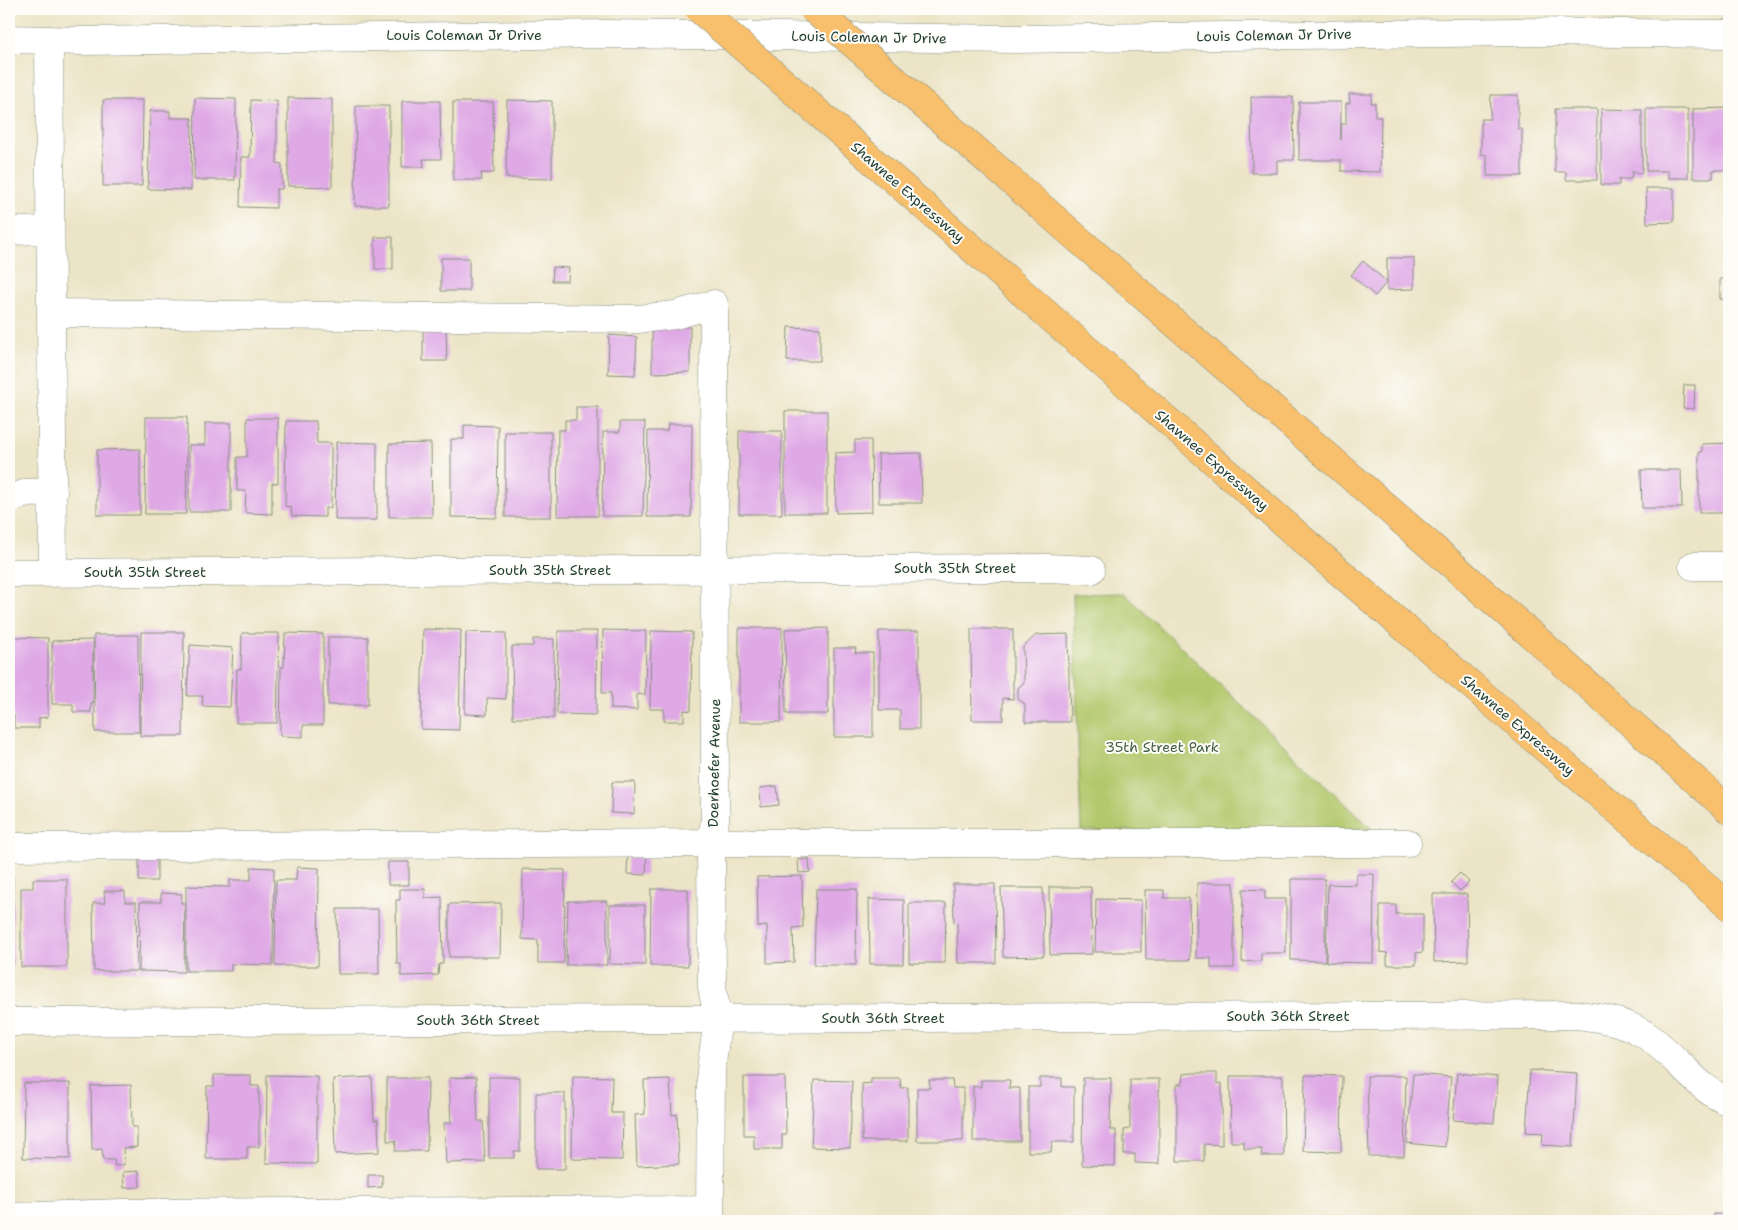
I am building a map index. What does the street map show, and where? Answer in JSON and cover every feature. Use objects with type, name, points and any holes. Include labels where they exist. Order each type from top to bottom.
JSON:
[{"type":"highway","name":"Shawnee Expressway","points":[[700,9],[1328,562],[1729,906]]},
{"type":"highway","points":[[813,9],[1447,560],[1729,810]]},
{"type":"street","name":"Louis Coleman Jr Drive","points":[[9,39],[606,34],[1016,38],[1537,20],[1729,34]]},
{"type":"street","points":[[49,40],[53,572]]},
{"type":"street","points":[[9,231],[50,230]]},
{"type":"street","name":"Doerhoefer Avenue","points":[[51,313],[638,319],[675,315],[714,304],[716,820],[711,843],[712,987],[718,1019],[711,1070],[710,1216]]},
{"type":"street","points":[[9,498],[53,492]]},
{"type":"street","points":[[1694,566],[1729,566]]},
{"type":"street","name":"South 35th Street","points":[[9,573],[1047,568],[1091,570]]},
{"type":"street","points":[[9,847],[711,843],[1407,843]]},
{"type":"street","name":"South 36th Street","points":[[9,1022],[1578,1015],[1611,1019],[1644,1034],[1710,1091],[1729,1102]]},
{"type":"street","points":[[9,1217],[121,1212],[710,1216]]},
{"type":"green space","name":"35th Street Park","points":[[1124,593],[1372,829],[1081,831],[1073,594]]},
{"type":"building","points":[[1349,94],[1372,94],[1371,103],[1375,103],[1375,117],[1381,117],[1380,172],[1341,171],[1341,160],[1299,160],[1299,102],[1341,102],[1341,124],[1346,124],[1346,103],[1350,103]]},
{"type":"building","points":[[1491,95],[1518,95],[1518,129],[1522,129],[1522,176],[1487,176],[1487,155],[1481,154],[1481,119],[1490,119]]},
{"type":"building","points":[[1251,97],[1293,97],[1294,160],[1277,160],[1277,173],[1252,173]]},
{"type":"building","points":[[195,98],[236,99],[235,180],[194,180]]},
{"type":"building","points":[[288,98],[332,99],[332,187],[288,186]]},
{"type":"building","points":[[103,100],[143,100],[142,186],[103,186]]},
{"type":"building","points":[[251,100],[277,101],[277,163],[282,164],[282,189],[276,189],[276,208],[240,207],[241,157],[250,157]]},
{"type":"building","points":[[507,100],[552,101],[552,179],[506,178]]},
{"type":"building","points":[[402,101],[440,101],[441,159],[423,159],[424,167],[402,167]]},
{"type":"building","points":[[453,102],[493,102],[494,173],[481,173],[482,180],[453,180]]},
{"type":"building","points":[[356,106],[389,106],[389,206],[355,206]]},
{"type":"building","points":[[1729,108],[1729,170],[1713,170],[1713,178],[1693,178],[1693,109]]},
{"type":"building","points":[[1555,109],[1597,109],[1597,180],[1566,180],[1566,172],[1555,172]]},
{"type":"building","points":[[1601,109],[1642,110],[1642,173],[1632,172],[1631,179],[1619,179],[1619,185],[1601,185]]},
{"type":"building","points":[[1646,109],[1688,109],[1688,178],[1668,178],[1668,171],[1646,171]]},
{"type":"building","points":[[150,111],[170,111],[170,118],[192,118],[191,190],[148,189]]},
{"type":"building","points":[[1646,188],[1674,188],[1674,222],[1647,223]]},
{"type":"building","points":[[375,237],[393,237],[393,269],[375,269]]},
{"type":"building","points":[[441,258],[469,258],[469,291],[441,291]]},
{"type":"building","points":[[1387,258],[1414,258],[1414,289],[1387,290]]},
{"type":"building","points":[[1363,261],[1387,282],[1375,296],[1351,275]]},
{"type":"building","points":[[553,267],[569,268],[568,281],[552,281]]},
{"type":"building","points":[[1720,279],[1729,279],[1729,299],[1720,299]]},
{"type":"building","points":[[446,327],[447,361],[423,361],[423,328]]},
{"type":"building","points":[[652,327],[690,327],[690,372],[652,373]]},
{"type":"building","points":[[788,327],[820,328],[820,361],[787,361]]},
{"type":"building","points":[[609,335],[637,337],[635,375],[608,374]]},
{"type":"building","points":[[1684,385],[1695,385],[1694,409],[1683,408]]},
{"type":"building","points":[[576,407],[598,407],[598,516],[557,516],[558,430],[565,430],[565,420],[576,420]]},
{"type":"building","points":[[785,411],[827,411],[827,513],[785,513]]},
{"type":"building","points":[[146,417],[187,417],[186,514],[145,514]]},
{"type":"building","points":[[247,418],[278,418],[278,483],[272,483],[272,514],[245,513],[246,491],[237,491],[237,457],[247,457]]},
{"type":"building","points":[[286,421],[316,421],[317,443],[331,443],[331,508],[325,508],[325,517],[292,516],[291,507],[285,506]]},
{"type":"building","points":[[620,422],[645,422],[643,516],[602,516],[603,432],[620,432]]},
{"type":"building","points":[[205,423],[231,423],[231,512],[189,512],[189,445],[205,445]]},
{"type":"building","points":[[668,424],[692,424],[691,517],[647,517],[648,431],[667,431]]},
{"type":"building","points":[[464,425],[498,426],[497,518],[451,517],[451,439],[464,439]]},
{"type":"building","points":[[739,431],[782,431],[782,514],[739,514]]},
{"type":"building","points":[[505,432],[551,432],[551,517],[505,517]]},
{"type":"building","points":[[855,440],[871,440],[872,512],[836,513],[835,453],[855,452]]},
{"type":"building","points":[[336,442],[377,443],[377,520],[335,520]]},
{"type":"building","points":[[431,443],[432,517],[389,517],[389,444]]},
{"type":"building","points":[[1729,443],[1729,513],[1699,513],[1699,452],[1702,452],[1702,444]]},
{"type":"building","points":[[140,449],[140,515],[97,515],[97,450]]},
{"type":"building","points":[[921,453],[922,503],[879,503],[878,454]]},
{"type":"building","points":[[1641,470],[1681,470],[1682,508],[1642,508]]},
{"type":"building","points":[[739,628],[782,628],[781,722],[739,722]]},
{"type":"building","points":[[828,628],[828,714],[786,714],[785,629]]},
{"type":"building","points":[[423,629],[461,630],[459,730],[421,729]]},
{"type":"building","points":[[971,629],[1013,629],[1013,699],[1003,698],[1003,720],[972,720]]},
{"type":"building","points":[[603,630],[646,631],[645,695],[637,694],[637,710],[611,709],[611,693],[602,693]]},
{"type":"building","points":[[558,631],[597,631],[596,715],[557,714]]},
{"type":"building","points":[[651,631],[692,632],[691,711],[684,710],[684,721],[664,721],[664,709],[650,709]]},
{"type":"building","points":[[879,631],[919,631],[919,729],[900,729],[900,710],[879,710]]},
{"type":"building","points":[[141,632],[184,632],[183,736],[140,736]]},
{"type":"building","points":[[466,632],[506,633],[506,699],[487,698],[487,715],[465,714]]},
{"type":"building","points":[[242,633],[279,633],[277,723],[236,723],[237,669],[241,669]]},
{"type":"building","points":[[285,633],[323,634],[323,725],[303,725],[303,737],[280,736],[281,667],[284,667]]},
{"type":"building","points":[[1068,634],[1070,722],[1025,722],[1025,704],[1018,699],[1018,688],[1024,682],[1023,647],[1036,635]]},
{"type":"building","points":[[94,635],[138,635],[139,732],[95,732]]},
{"type":"building","points":[[9,637],[48,638],[48,717],[39,718],[39,728],[14,728],[14,715],[9,715]]},
{"type":"building","points":[[328,637],[368,637],[368,705],[328,705]]},
{"type":"building","points":[[533,639],[554,639],[554,718],[513,718],[512,646],[533,646]]},
{"type":"building","points":[[93,640],[93,704],[91,704],[91,712],[73,712],[73,704],[52,704],[52,641]]},
{"type":"building","points":[[190,645],[233,648],[230,707],[202,706],[203,696],[187,696]]},
{"type":"building","points":[[834,648],[856,648],[855,653],[873,653],[873,737],[834,737]]},
{"type":"building","points":[[612,782],[635,782],[634,814],[611,813]]},
{"type":"building","points":[[777,786],[779,805],[761,807],[760,788]]},
{"type":"building","points":[[628,848],[647,849],[646,875],[627,874]]},
{"type":"building","points":[[139,854],[157,854],[157,881],[139,881]]},
{"type":"building","points":[[809,859],[810,872],[799,873],[798,860]]},
{"type":"building","points":[[388,862],[409,862],[409,885],[388,885]]},
{"type":"building","points":[[251,867],[274,868],[273,965],[231,964],[231,971],[186,971],[186,886],[230,887],[230,880],[251,880]]},
{"type":"building","points":[[297,867],[319,868],[318,966],[275,966],[276,880],[296,880]]},
{"type":"building","points":[[523,869],[565,870],[564,963],[538,963],[538,940],[522,939]]},
{"type":"building","points":[[1460,873],[1469,882],[1460,891],[1451,882]]},
{"type":"building","points":[[1356,874],[1374,874],[1373,963],[1326,962],[1328,884],[1356,885]]},
{"type":"building","points":[[9,876],[13,876],[13,966],[9,966]]},
{"type":"building","points":[[802,876],[803,927],[793,928],[794,962],[767,963],[767,926],[758,927],[757,877]]},
{"type":"building","points":[[33,879],[67,879],[67,967],[21,967],[21,888],[33,888]]},
{"type":"building","points":[[1291,879],[1325,879],[1325,961],[1291,960]]},
{"type":"building","points":[[1197,883],[1234,883],[1234,968],[1211,968],[1211,958],[1196,958]]},
{"type":"building","points":[[953,884],[995,884],[996,963],[958,963],[957,923],[954,922]]},
{"type":"building","points":[[1049,887],[1091,887],[1092,954],[1050,955]]},
{"type":"building","points":[[1001,888],[1043,888],[1044,956],[1003,957]]},
{"type":"building","points":[[400,889],[425,889],[425,898],[442,897],[443,964],[439,964],[438,975],[401,976],[401,964],[397,964],[396,900],[400,900]]},
{"type":"building","points":[[651,889],[688,889],[688,966],[650,966]]},
{"type":"building","points":[[816,889],[857,889],[856,965],[814,965]]},
{"type":"building","points":[[1243,889],[1265,890],[1265,899],[1286,899],[1286,953],[1261,953],[1261,961],[1242,962]]},
{"type":"building","points":[[1145,890],[1164,890],[1164,898],[1189,898],[1190,960],[1146,960]]},
{"type":"building","points":[[104,891],[125,891],[125,902],[136,902],[137,971],[94,971],[93,903],[105,903]]},
{"type":"building","points":[[161,893],[182,894],[181,903],[185,903],[184,972],[139,971],[140,902],[161,902]]},
{"type":"building","points":[[1433,894],[1467,894],[1468,961],[1434,962]]},
{"type":"building","points":[[869,899],[904,900],[903,964],[870,964]]},
{"type":"building","points":[[1096,899],[1141,900],[1141,952],[1095,952]]},
{"type":"building","points":[[568,901],[607,901],[607,965],[566,965]]},
{"type":"building","points":[[501,903],[500,957],[449,957],[449,904]]},
{"type":"building","points":[[909,903],[946,903],[945,963],[909,963]]},
{"type":"building","points":[[610,905],[645,905],[645,965],[610,964]]},
{"type":"building","points":[[1380,905],[1396,905],[1396,914],[1423,914],[1423,952],[1416,953],[1416,965],[1387,965],[1387,953],[1380,952]]},
{"type":"building","points":[[337,909],[378,909],[379,974],[338,974]]},
{"type":"building","points":[[1530,1070],[1577,1073],[1573,1147],[1542,1145],[1543,1133],[1526,1132]]},
{"type":"building","points":[[1217,1073],[1217,1084],[1222,1083],[1222,1145],[1204,1144],[1204,1161],[1177,1161],[1177,1084],[1182,1084],[1183,1074]]},
{"type":"building","points":[[1457,1073],[1498,1077],[1494,1123],[1453,1120]]},
{"type":"building","points":[[1413,1074],[1451,1077],[1445,1147],[1407,1143]]},
{"type":"building","points":[[214,1075],[251,1075],[251,1086],[259,1086],[259,1147],[247,1147],[247,1159],[206,1159],[207,1086],[214,1086]]},
{"type":"building","points":[[267,1075],[317,1076],[317,1164],[266,1163]]},
{"type":"building","points":[[1305,1075],[1342,1076],[1341,1152],[1303,1151]]},
{"type":"building","points":[[573,1076],[612,1077],[611,1113],[623,1113],[622,1160],[572,1159]]},
{"type":"building","points":[[1230,1076],[1283,1076],[1284,1156],[1261,1156],[1262,1149],[1244,1149],[1244,1142],[1231,1142]]},
{"type":"building","points":[[1367,1076],[1406,1076],[1404,1156],[1369,1156]]},
{"type":"building","points":[[372,1077],[374,1120],[378,1120],[379,1152],[335,1154],[333,1079]]},
{"type":"building","points":[[476,1077],[478,1121],[483,1121],[485,1162],[446,1163],[444,1123],[451,1123],[449,1078]]},
{"type":"building","points":[[489,1077],[520,1077],[520,1151],[514,1151],[514,1158],[489,1158]]},
{"type":"building","points":[[744,1077],[785,1077],[786,1135],[782,1135],[782,1149],[754,1149],[754,1135],[744,1135]]},
{"type":"building","points":[[387,1078],[428,1078],[427,1151],[395,1151],[396,1141],[387,1141]]},
{"type":"building","points":[[871,1078],[900,1078],[901,1088],[908,1087],[908,1141],[862,1141],[862,1084],[871,1083]]},
{"type":"building","points":[[1040,1078],[1062,1078],[1062,1087],[1074,1087],[1074,1142],[1052,1142],[1051,1152],[1028,1152],[1028,1087],[1040,1087]]},
{"type":"building","points":[[1083,1078],[1111,1078],[1110,1130],[1116,1130],[1115,1166],[1082,1165]]},
{"type":"building","points":[[670,1079],[672,1115],[677,1114],[679,1164],[637,1166],[635,1115],[645,1114],[644,1080]]},
{"type":"building","points":[[1130,1079],[1159,1079],[1159,1164],[1135,1163],[1135,1154],[1124,1154],[1124,1130],[1130,1129]]},
{"type":"building","points":[[814,1080],[852,1081],[850,1148],[811,1147]]},
{"type":"building","points":[[929,1080],[952,1080],[953,1088],[963,1088],[963,1141],[917,1141],[917,1088],[930,1088]]},
{"type":"building","points":[[981,1080],[1010,1080],[1009,1088],[1020,1088],[1020,1141],[973,1141],[973,1086],[981,1087]]},
{"type":"building","points":[[24,1083],[70,1083],[70,1159],[23,1158]]},
{"type":"building","points":[[131,1085],[132,1127],[137,1127],[137,1147],[123,1148],[124,1165],[115,1166],[114,1160],[103,1160],[102,1149],[92,1150],[91,1086]]},
{"type":"building","points":[[536,1093],[565,1093],[565,1169],[536,1169]]},
{"type":"building","points":[[139,1171],[140,1187],[124,1188],[123,1172]]},
{"type":"building","points":[[368,1175],[382,1175],[382,1187],[368,1188]]},
{"type":"building","points":[[1714,1214],[1729,1214],[1729,1221],[1714,1221]]},
{"type":"building","points":[[1470,1219],[1496,1219],[1496,1221],[1470,1221]]}]
